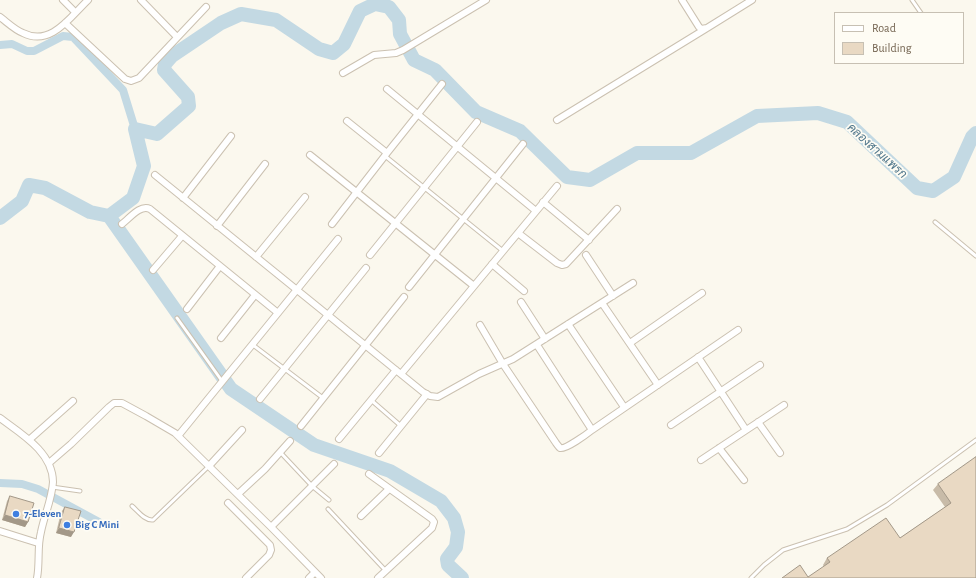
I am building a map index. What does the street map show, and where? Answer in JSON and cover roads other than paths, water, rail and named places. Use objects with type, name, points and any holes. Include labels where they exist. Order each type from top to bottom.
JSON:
[{"type":"street","points":[[63,0],[75,12]]},
{"type":"street","points":[[0,17],[22,33],[38,38],[57,31],[88,0]]},
{"type":"street","points":[[343,73],[374,55],[402,50],[486,0]]},
{"type":"street","points":[[682,0],[699,27],[701,29],[707,28]]},
{"type":"street","points":[[557,120],[752,0]]},
{"type":"street","points":[[146,1],[177,37]]},
{"type":"street","points":[[65,22],[128,81],[131,81],[139,78],[206,7]]},
{"type":"street","points":[[332,224],[442,84]]},
{"type":"street","points":[[387,89],[495,179],[536,211]]},
{"type":"street","points":[[347,120],[386,154]]},
{"type":"street","points":[[370,255],[477,122]]},
{"type":"street","points":[[183,198],[231,136]]},
{"type":"street","points":[[409,287],[523,144]]},
{"type":"street","points":[[310,155],[474,286]]},
{"type":"street","points":[[217,226],[266,164]]},
{"type":"street","points":[[155,176],[328,314],[364,345],[427,394],[438,397],[479,374],[503,364],[537,345],[633,283]]},
{"type":"street","points":[[339,439],[371,400],[399,372],[474,286],[557,186]]},
{"type":"street","points":[[256,257],[305,197]]},
{"type":"street","points":[[543,202],[589,240]]},
{"type":"street","points":[[122,224],[141,208],[147,208],[278,313]]},
{"type":"street","points":[[518,233],[557,263],[562,265],[566,264],[570,260],[617,209]]},
{"type":"street","points":[[153,270],[182,236]]},
{"type":"street","points":[[178,436],[338,238]]},
{"type":"street","points":[[586,255],[613,296]]},
{"type":"street","points":[[492,264],[524,291]]},
{"type":"street","points":[[187,310],[220,266]]},
{"type":"street","points":[[260,399],[366,268]]},
{"type":"street","points":[[630,343],[702,293]]},
{"type":"street","points":[[221,338],[255,295]]},
{"type":"street","points":[[301,426],[404,296]]},
{"type":"street","points":[[521,302],[545,339]]},
{"type":"street","points":[[602,303],[658,384]]},
{"type":"street","points":[[568,324],[624,407]]},
{"type":"street","points":[[480,325],[503,364],[560,448],[566,448],[738,330]]},
{"type":"street","points":[[537,345],[592,430]]},
{"type":"street","points":[[698,357],[746,430]]},
{"type":"street","points":[[671,425],[760,365]]},
{"type":"street","points":[[379,453],[427,394]]},
{"type":"street","points":[[29,440],[72,400]]},
{"type":"street","points":[[49,463],[109,407],[114,403],[122,403],[178,436],[321,578]]},
{"type":"street","points":[[702,460],[784,405]]},
{"type":"street","points":[[0,418],[29,440],[43,454],[49,463],[53,481],[51,496],[38,543],[37,578]]},
{"type":"street","points":[[758,422],[780,453]]},
{"type":"street","points":[[209,466],[242,430]]},
{"type":"street","points":[[238,494],[265,469],[290,441]]},
{"type":"street","points":[[719,448],[744,480]]},
{"type":"street","points":[[271,527],[334,464]]},
{"type":"street","points":[[368,474],[432,519],[434,522],[432,528],[378,578]]},
{"type":"street","points":[[361,516],[389,489]]},
{"type":"street","points":[[228,503],[270,545],[271,550],[269,555],[246,578]]},
{"type":"street","points":[[0,530],[38,543]]},
{"type":"street","points":[[309,578],[315,572]]},
{"type":"street","points":[[251,573],[257,578]]},
{"type":"lane","points":[[912,0],[920,12]]},
{"type":"lane","points":[[386,154],[503,251]]},
{"type":"lane","points":[[935,222],[976,256]]},
{"type":"lane","points":[[178,318],[222,382]]},
{"type":"lane","points":[[253,344],[323,398]]},
{"type":"lane","points":[[371,400],[401,426]]},
{"type":"lane","points":[[751,578],[764,564],[783,550],[848,529],[887,505],[976,440]]},
{"type":"lane","points":[[280,452],[312,486],[328,500]]},
{"type":"lane","points":[[132,506],[147,519],[150,521],[153,520],[209,466]]},
{"type":"lane","points":[[52,487],[80,491]]},
{"type":"lane","points":[[328,509],[386,570]]},
{"type":"waterway","name":"คลองสามแพรก","points":[[109,216],[133,198],[144,166],[135,129],[157,134],[189,106],[188,97],[164,70],[165,64],[172,56],[221,23],[241,14],[276,20],[319,49],[333,53],[344,44],[360,11],[375,4],[389,7],[399,20],[400,34],[414,60],[435,70],[476,112],[520,131],[567,177],[590,180],[637,153],[691,153],[757,116],[818,113],[847,122],[917,188],[933,191],[954,177],[972,137],[976,133]]},
{"type":"waterway","points":[[0,45],[12,44],[27,51],[34,51],[63,36],[73,37],[123,90],[135,129]]},
{"type":"waterway","points":[[0,218],[22,201],[29,185],[45,188],[90,212],[109,216],[231,389],[314,445],[390,471],[441,501],[454,518],[458,532],[456,547],[447,559],[448,565],[462,578]]},
{"type":"waterway","points":[[0,483],[22,484],[38,489],[99,522]]},
{"type":"place","name":"7-Eleven","points":[[16,514]]},
{"type":"place","name":"Big C Mini","points":[[67,525]]}]
